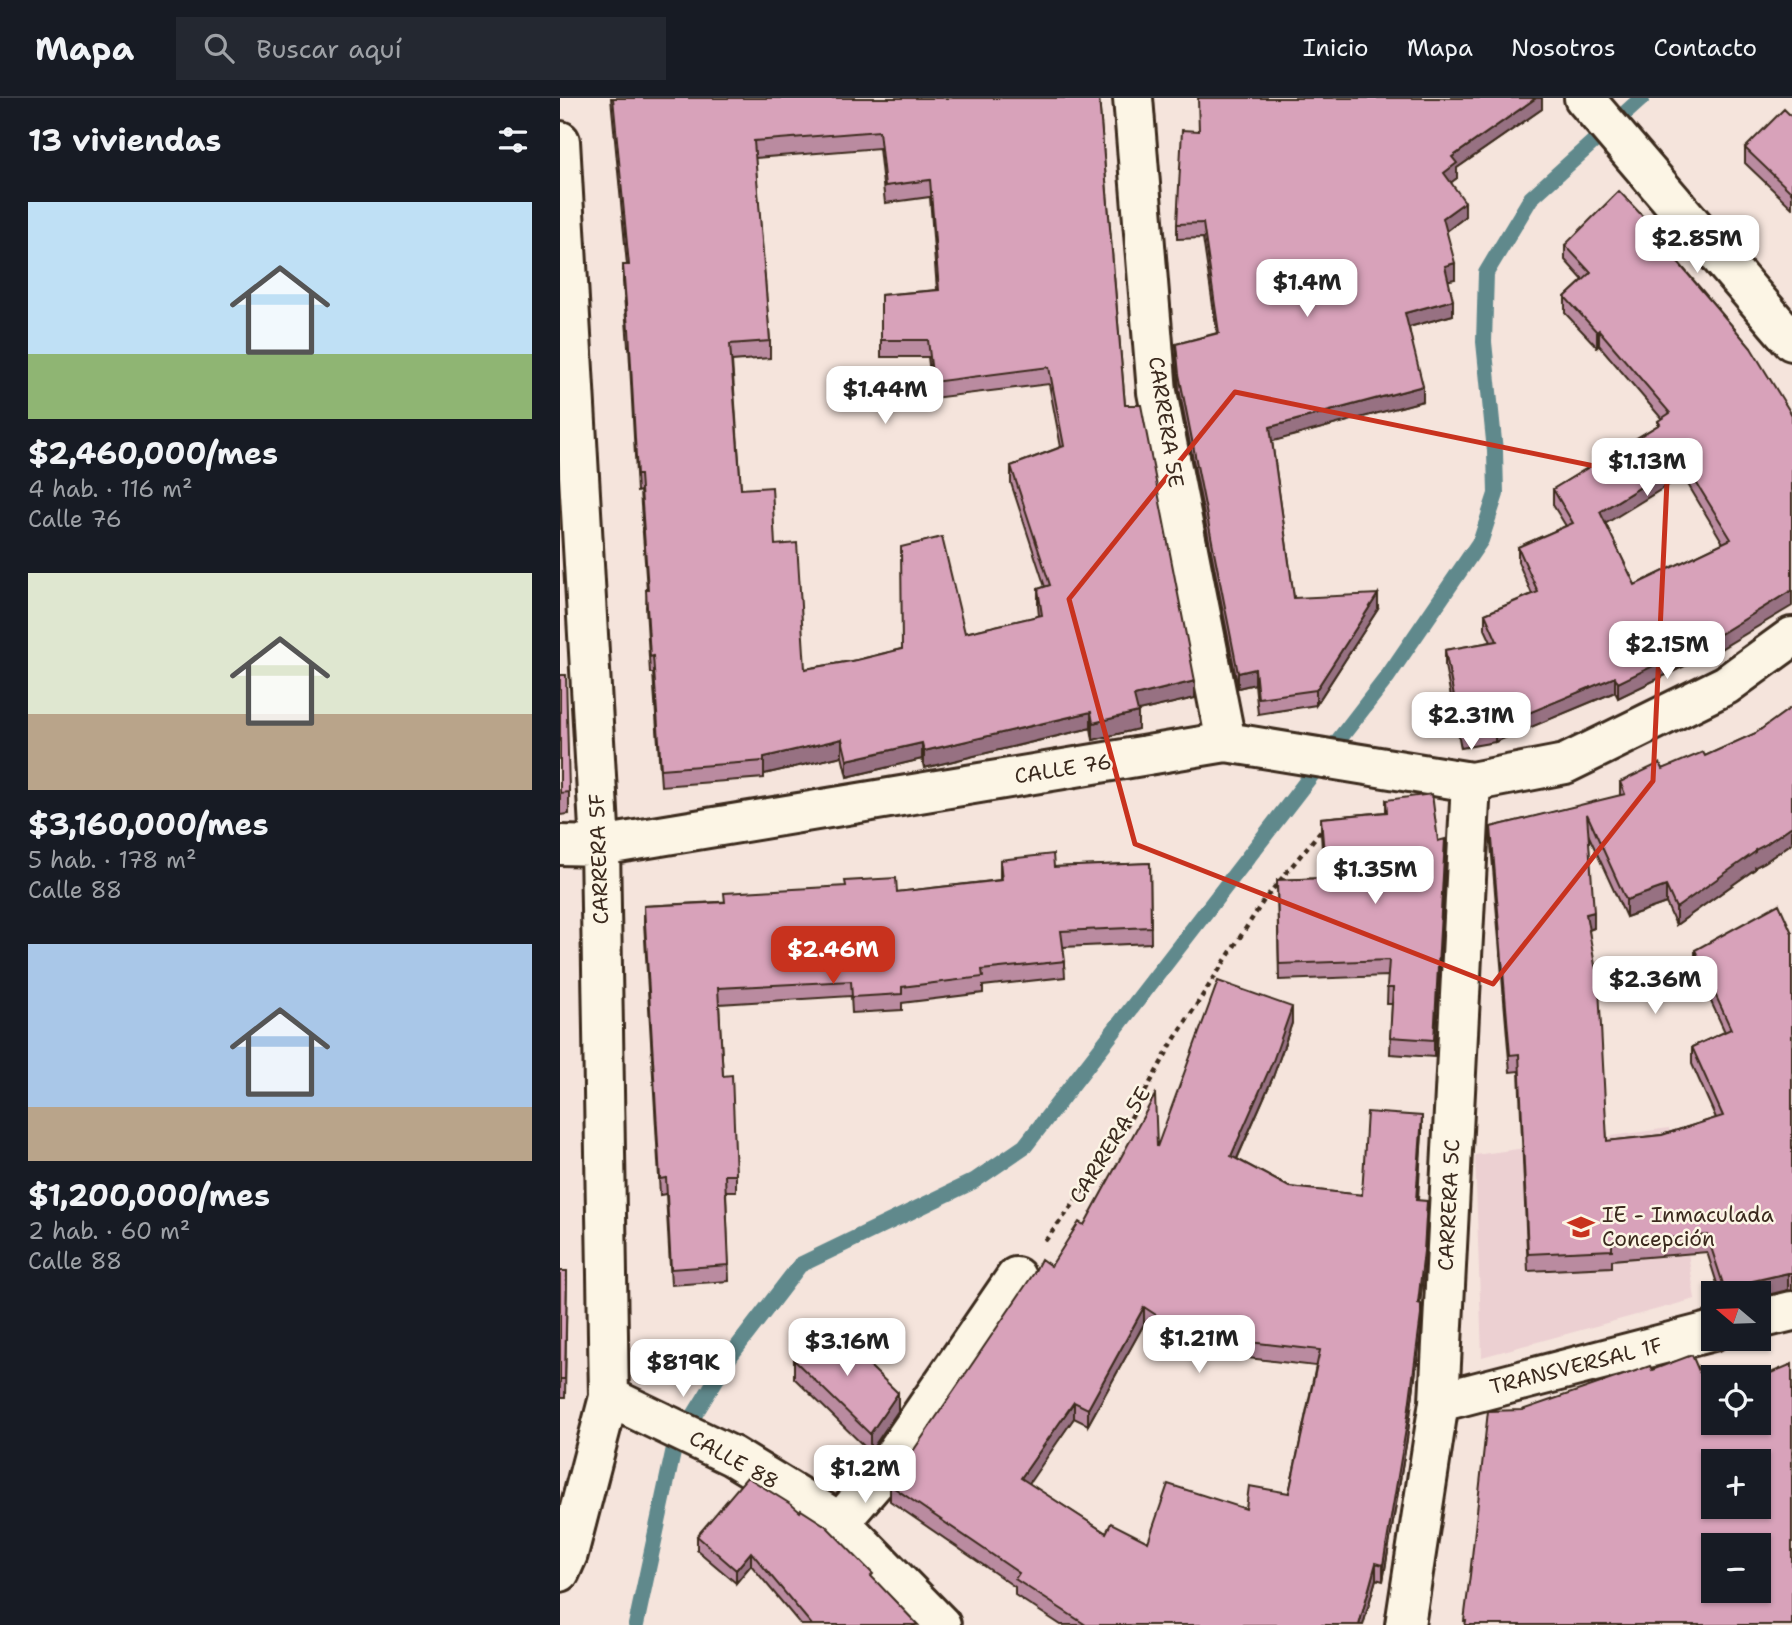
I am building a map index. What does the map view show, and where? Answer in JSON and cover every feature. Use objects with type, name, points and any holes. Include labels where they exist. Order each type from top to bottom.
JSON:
[{"type":"street","name":"CARRERA 5E","points":[[1133,98],[1157,392],[1226,742]]},
{"type":"street","points":[[1585,99],[1792,341]]},
{"type":"street","name":"CARRERA 5F","points":[[560,141],[600,846],[609,1396],[568,1554],[560,1572]]},
{"type":"street","name":"CALLE 76","points":[[560,845],[600,846],[1226,742],[1471,782],[1565,764],[1726,685],[1792,637]]},
{"type":"street","name":"CARRERA 5C","points":[[1405,1625],[1439,1402],[1471,782]]},
{"type":"street","points":[[840,1522],[879,1477],[1016,1277]]},
{"type":"street","points":[[1771,1317],[1792,1311]]},
{"type":"street","name":"TRANSVERSAL 1F","points":[[1439,1402],[1701,1334]]},
{"type":"street","name":"CALLE 88","points":[[609,1396],[732,1456],[840,1522],[941,1625]]},
{"type":"path","name":"CARRERA 5E","points":[[1016,1277],[1072,1206],[1128,1123],[1172,1043],[1264,900],[1324,827]]},
{"type":"highlighted area","points":[[1235,392],[1667,481],[1653,781],[1493,984],[1135,844],[1069,599]]},
{"type":"shaded area","name":"IE - Inmaculada Concepción","points":[[1669,1128],[1695,1299],[1482,1357],[1475,1155]]},
{"type":"building","points":[[613,98],[1099,98],[1125,405],[1141,405],[1195,681],[1134,696],[1138,712],[1093,723],[1091,712],[924,751],[922,743],[847,760],[842,739],[764,757],[764,761],[661,769],[653,656],[650,657],[648,590],[640,475],[637,475],[623,265],[629,265]],"holes":[[[879,131],[885,186],[930,180],[939,290],[881,295],[881,340],[928,340],[933,382],[1049,367],[1064,446],[1011,466],[1050,585],[1038,589],[1042,615],[965,633],[942,537],[901,547],[902,649],[805,669],[797,543],[775,545],[772,487],[741,489],[730,344],[770,341],[754,141]]]},
{"type":"building","points":[[1198,98],[1536,98],[1452,157],[1457,163],[1444,173],[1465,202],[1443,218],[1455,263],[1445,266],[1453,300],[1405,313],[1423,386],[1270,427],[1294,598],[1378,594],[1316,690],[1258,698],[1255,669],[1238,673],[1179,374],[1176,344],[1219,333],[1203,223],[1177,224],[1182,130],[1199,131]]},
{"type":"building","points":[[1784,109],[1792,117],[1792,193],[1745,148]]},
{"type":"building","points":[[1619,191],[1679,255],[1675,259],[1751,348],[1792,415],[1792,590],[1722,633],[1618,683],[1615,677],[1495,727],[1461,733],[1445,650],[1497,641],[1485,614],[1538,592],[1518,547],[1573,523],[1553,489],[1660,424],[1658,421],[1670,413],[1599,330],[1597,332],[1565,297],[1591,273],[1565,245]],"holes":[[[1683,461],[1731,539],[1635,585],[1600,512]]]},
{"type":"building","points":[[560,675],[566,675],[569,792],[560,793]]},
{"type":"building","points":[[1792,707],[1792,826],[1676,908],[1666,886],[1626,900],[1587,814],[1594,912],[1586,914],[1599,988],[1607,1141],[1662,1135],[1723,1116],[1692,1047],[1731,1029],[1695,950],[1779,904],[1792,933],[1792,1273],[1753,1281],[1722,1281],[1707,1235],[1612,1243],[1612,1250],[1528,1254],[1519,1054],[1510,1055],[1491,827],[1625,794],[1620,782],[1660,763],[1663,769],[1703,752],[1705,756],[1756,733]]},
{"type":"building","points":[[1432,794],[1438,841],[1445,839],[1434,1040],[1390,1037],[1393,988],[1387,988],[1389,960],[1279,964],[1277,880],[1326,878],[1321,818],[1387,812],[1386,800]]},
{"type":"building","points":[[1053,854],[1054,867],[1150,863],[1151,927],[1061,931],[1065,961],[982,970],[983,977],[902,987],[902,994],[852,997],[851,981],[718,988],[723,1076],[732,1075],[736,1175],[725,1175],[729,1265],[671,1269],[666,1178],[660,1179],[644,906],[725,902],[724,893],[846,886],[845,881],[896,878],[897,892],[1002,880],[1000,860]]},
{"type":"building","points":[[1218,981],[1292,1007],[1273,1061],[1231,1156],[1289,1187],[1362,1195],[1367,1112],[1422,1116],[1416,1200],[1427,1201],[1418,1303],[1421,1304],[1421,1315],[1407,1423],[1383,1565],[1376,1563],[1359,1625],[1086,1625],[1015,1579],[1019,1573],[890,1485],[1041,1259],[1051,1266],[1079,1222],[1084,1225],[1155,1095],[1157,1147]],"holes":[[[1144,1307],[1200,1344],[1205,1337],[1320,1350],[1289,1493],[1249,1486],[1246,1509],[1168,1484],[1148,1542],[1111,1523],[1106,1533],[1021,1478],[1074,1402],[1088,1409]]]},
{"type":"building","points":[[560,1271],[567,1271],[565,1379],[560,1379]]},
{"type":"building","points":[[827,1325],[898,1393],[870,1434],[794,1360]]},
{"type":"building","points":[[1692,1355],[1701,1376],[1701,1435],[1771,1435],[1771,1373],[1792,1364],[1792,1625],[1465,1625],[1488,1411],[1522,1410],[1650,1366],[1652,1370]]},
{"type":"building","points":[[747,1477],[826,1526],[918,1625],[812,1625],[751,1552],[736,1570],[697,1536]]},
{"type":"waterway","points":[[636,1625],[674,1448],[731,1355],[800,1265],[974,1181],[1025,1146],[1388,676],[1481,540],[1496,494],[1495,451],[1484,342],[1486,273],[1531,198],[1642,98]]},
{"type":"place","name":"IE - Inmaculada Concepción","points":[[1581,1227]]}]
